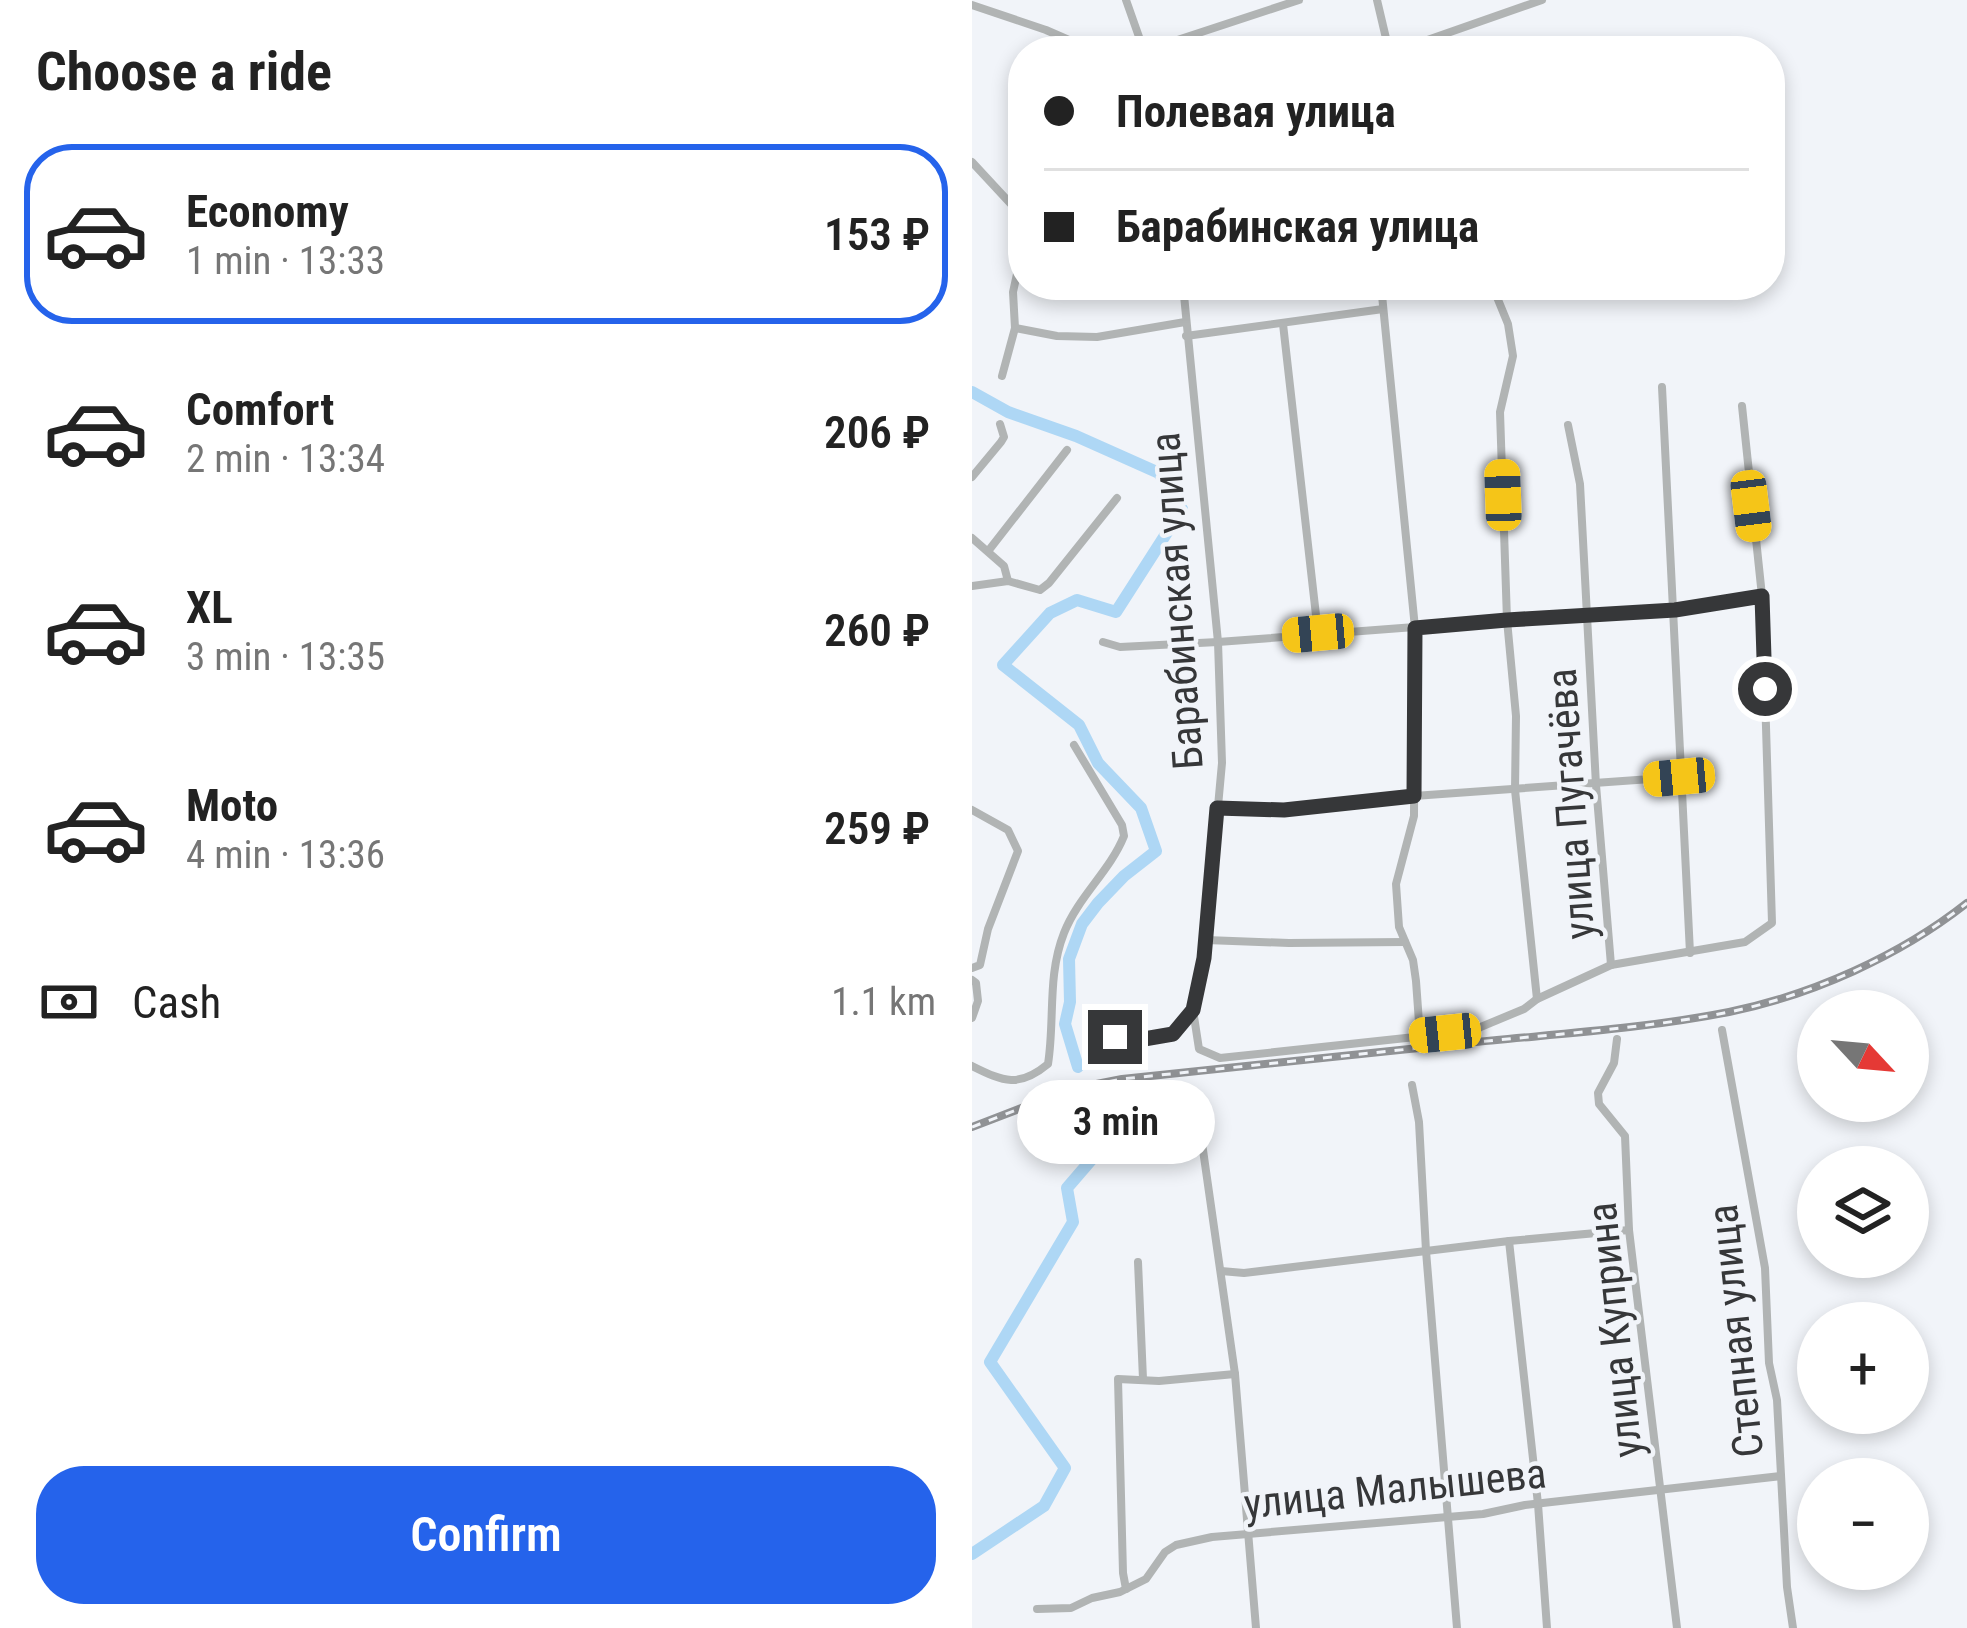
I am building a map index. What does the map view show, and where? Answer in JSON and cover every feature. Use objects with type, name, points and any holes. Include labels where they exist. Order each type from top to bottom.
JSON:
[{"type":"street","points":[[1126,0],[1139,36]]},
{"type":"street","points":[[1190,36],[1299,0]]},
{"type":"street","points":[[1377,0],[1388,36]]},
{"type":"street","points":[[1436,36],[1542,0]]},
{"type":"street","points":[[972,5],[1058,36]]},
{"type":"street","points":[[972,162],[1008,201]]},
{"type":"street","points":[[1002,376],[1016,328],[1014,300]]},
{"type":"street","name":"Барабинская улица","points":[[1184,300],[1218,642],[1222,763],[1206,940],[1193,1010]]},
{"type":"street","points":[[1382,300],[1415,628],[1414,816],[1396,884],[1400,927],[1413,960],[1420,1036]]},
{"type":"street","points":[[1498,300],[1513,356],[1500,412],[1507,620],[1516,716],[1515,790],[1537,999]]},
{"type":"street","points":[[1186,336],[1383,309]]},
{"type":"street","points":[[1016,328],[1097,337],[1185,322]]},
{"type":"street","points":[[1282,324],[1318,633]]},
{"type":"street","points":[[1662,387],[1690,952]]},
{"type":"street","points":[[1193,1010],[1199,1049],[1220,1058],[1471,1030],[1525,1009],[1611,965],[1745,942],[1772,923],[1762,596],[1742,406]]},
{"type":"street","points":[[972,477],[1004,437],[1000,424]]},
{"type":"street","name":"улица Пугачёва","points":[[1568,425],[1580,484],[1611,965]]},
{"type":"street","points":[[988,550],[1066,450]]},
{"type":"street","points":[[972,586],[1008,581],[1040,590],[1117,498]]},
{"type":"street","points":[[972,538],[1004,566],[1008,581]]},
{"type":"street","points":[[1103,642],[1120,646],[1218,642],[1675,610],[1762,596]]},
{"type":"street","points":[[972,1066],[995,1078],[1014,1080],[1031,1078],[1048,1064],[1053,1030],[1050,1001],[1064,933],[1124,836],[1074,745]]},
{"type":"street","points":[[1217,808],[1284,810],[1679,777]]},
{"type":"street","points":[[972,810],[1008,830],[1018,851],[988,929],[980,965],[972,968]]},
{"type":"street","points":[[1206,940],[1405,942]]},
{"type":"street","points":[[972,1018],[978,1001],[974,981]]},
{"type":"street","points":[[1087,1036],[1144,1039],[1173,1034],[1193,1010]]},
{"type":"street","name":"Степная улица","points":[[1722,1030],[1766,1268],[1769,1364],[1777,1400],[1793,1628]]},
{"type":"street","name":"улица Куприна","points":[[1617,1039],[1614,1063],[1598,1093],[1599,1104],[1625,1136],[1629,1230],[1677,1628]]},
{"type":"street","points":[[1412,1085],[1419,1122],[1457,1628]]},
{"type":"street","points":[[1198,1115],[1234,1374],[1256,1628]]},
{"type":"street","points":[[1221,1271],[1244,1273],[1629,1230]]},
{"type":"street","points":[[1509,1241],[1538,1504],[1546,1628]]},
{"type":"street","points":[[1138,1262],[1143,1379]]},
{"type":"street","points":[[1126,1589],[1118,1379],[1159,1382],[1234,1374]]},
{"type":"street","name":"улица Малышева","points":[[1037,1609],[1071,1608],[1126,1589],[1146,1579],[1165,1552],[1176,1545],[1248,1532],[1483,1514],[1781,1476]]},
{"type":"waterway","points":[[972,392],[1008,412],[1159,473],[1182,509],[1116,612],[1077,600],[1050,613],[1003,665],[1079,725],[1098,763],[1141,808],[1156,851],[1098,903],[1082,924],[1069,959],[1070,1002],[1065,1024],[1078,1067]]},
{"type":"waterway","points":[[972,1554],[1044,1506],[1065,1468],[990,1362],[1073,1222],[1067,1188],[1098,1152],[1085,1097]]},
{"type":"railway","points":[[972,1127],[1071,1089],[1122,1079],[1631,1027],[1729,1012],[1854,971],[1913,940],[1967,903]]},
{"type":"route","points":[[1115,1037],[1173,1034],[1193,1010],[1204,958],[1217,808],[1284,810],[1414,796],[1415,628],[1675,610],[1762,596],[1765,689]]}]
